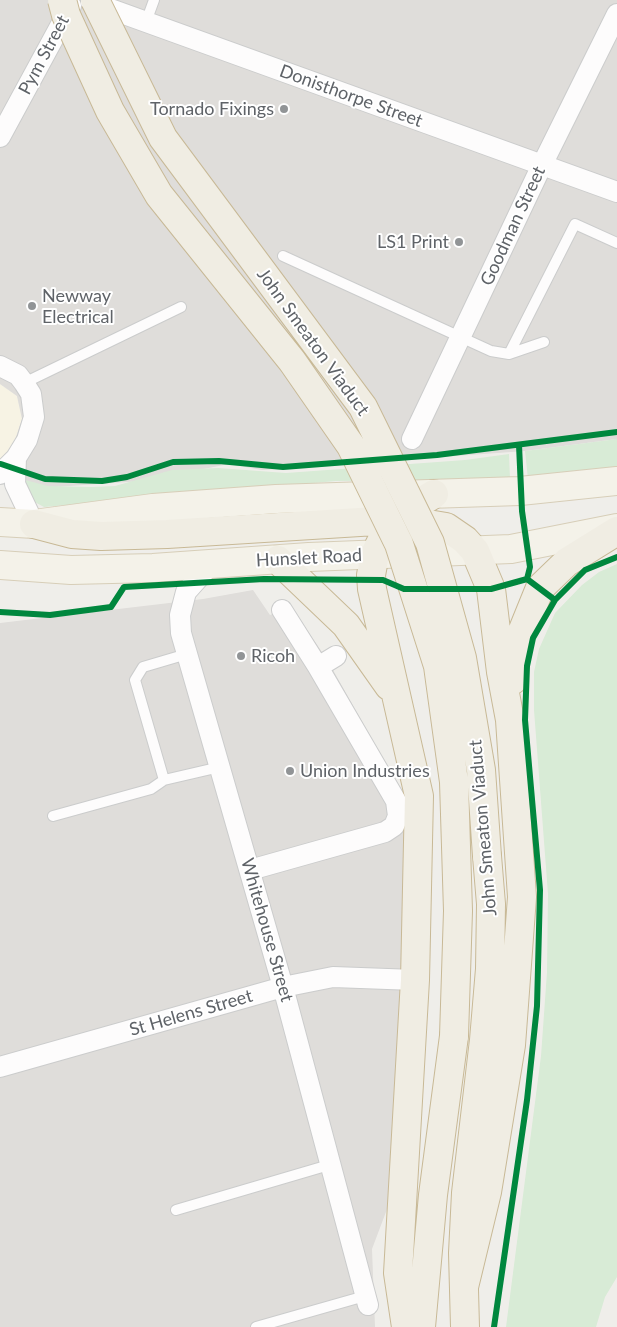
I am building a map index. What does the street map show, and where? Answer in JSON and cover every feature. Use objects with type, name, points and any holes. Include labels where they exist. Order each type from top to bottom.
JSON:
[{"type":"highway","name":"John Smeaton Viaduct","points":[[62,0],[66,14],[110,111],[159,195],[292,361],[350,446],[399,544],[438,666],[454,782],[458,911],[454,1036],[433,1195],[421,1327]]},
{"type":"highway","name":"John Smeaton Viaduct","points":[[96,0],[163,138],[363,407],[430,543],[462,658],[481,770],[491,904],[490,969],[484,1040],[466,1193],[462,1253],[464,1287]]},
{"type":"highway","points":[[406,1327],[398,1273],[415,980],[419,796],[372,589],[371,575],[375,554],[392,520],[434,494]]},
{"type":"highway","points":[[34,524],[72,534],[101,536],[167,534],[392,520],[446,527],[465,540],[475,551],[491,589],[501,672],[510,720],[522,897],[510,1045],[487,1192],[464,1287],[465,1327]]},
{"type":"highway","points":[[510,720],[516,647],[540,588],[567,562],[617,530]]},
{"type":"highway","points":[[278,560],[346,625],[398,700]]},
{"type":"main road","points":[[0,522],[34,524],[87,516],[232,502],[323,496],[520,491],[617,481]]},
{"type":"main road","name":"Hunslet Road","points":[[0,565],[71,570],[511,549],[617,530]]},
{"type":"street","name":"Pym Street","points":[[0,137],[74,0]]},
{"type":"street","name":"Donisthorpe Street","points":[[85,0],[617,192]]},
{"type":"street","name":"Goodman Street","points":[[412,439],[542,165],[615,22]]},
{"type":"street","points":[[0,366],[18,375],[24,382],[31,394],[34,417],[27,440],[16,458],[0,474]]},
{"type":"street","points":[[16,458],[15,484],[34,524]]},
{"type":"street","name":"Whitehouse Street","points":[[211,564],[186,592],[180,614],[181,633],[283,987],[366,1301]]},
{"type":"street","points":[[250,870],[385,832],[394,826],[398,816],[396,801],[318,667],[282,610]]},
{"type":"street","points":[[318,667],[336,656]]},
{"type":"street","name":"St Helens Street","points":[[0,1067],[283,987],[333,977],[415,980]]},
{"type":"lane","points":[[146,22],[154,0]]},
{"type":"lane","points":[[509,354],[575,224],[617,243]]},
{"type":"lane","points":[[283,256],[461,336],[491,352],[509,354],[544,342]]},
{"type":"lane","points":[[24,382],[180,307]]},
{"type":"lane","points":[[164,780],[135,680],[143,667],[187,654]]},
{"type":"lane","points":[[53,816],[151,789],[164,780],[220,766]]},
{"type":"lane","points":[[176,1210],[329,1164]]},
{"type":"lane","points":[[256,1327],[366,1301]]},
{"type":"shaded area","points":[[0,0],[617,0],[617,439],[525,451],[262,470],[229,464],[142,481],[25,489],[12,449],[22,419],[17,396],[0,384]]},
{"type":"shaded area","points":[[0,384],[17,396],[22,419],[12,449],[0,466]]},
{"type":"shaded area","points":[[253,590],[270,615],[291,606],[328,661],[406,800],[395,1188],[372,1249],[375,1327],[0,1327],[0,623],[203,599]]},
{"type":"green space","points":[[617,439],[617,469],[528,479],[525,451]]},
{"type":"green space","points":[[509,454],[510,479],[336,481],[44,507],[29,499],[23,490],[25,480],[48,486],[115,486],[172,470],[218,468],[286,473],[465,460]]},
{"type":"green space","points":[[617,564],[617,1277],[605,1297],[596,1327],[506,1327],[541,1056],[547,972],[548,894],[534,710],[534,672],[539,649],[555,613],[582,585],[599,572]]},
{"type":"cycle path","points":[[1,464],[45,479],[102,481],[127,477],[173,462],[219,461],[283,467],[437,455],[617,432]]},
{"type":"cycle path","points":[[519,445],[522,511],[530,567],[527,579]]},
{"type":"cycle path","points":[[555,600],[585,570],[617,557]]},
{"type":"cycle path","points":[[0,612],[50,615],[111,607],[124,587],[264,579],[383,580],[404,589],[491,589],[527,579],[555,600],[533,638],[527,666],[525,720],[540,890],[537,1006],[527,1100],[494,1327]]},
{"type":"place","name":"Tornado Fixings","points":[[284,109]]},
{"type":"place","name":"LS1 Print","points":[[459,242]]},
{"type":"place","name":"Newway Electrical","points":[[32,306]]},
{"type":"place","name":"Ricoh","points":[[241,656]]},
{"type":"place","name":"Union Industries","points":[[290,771]]}]
